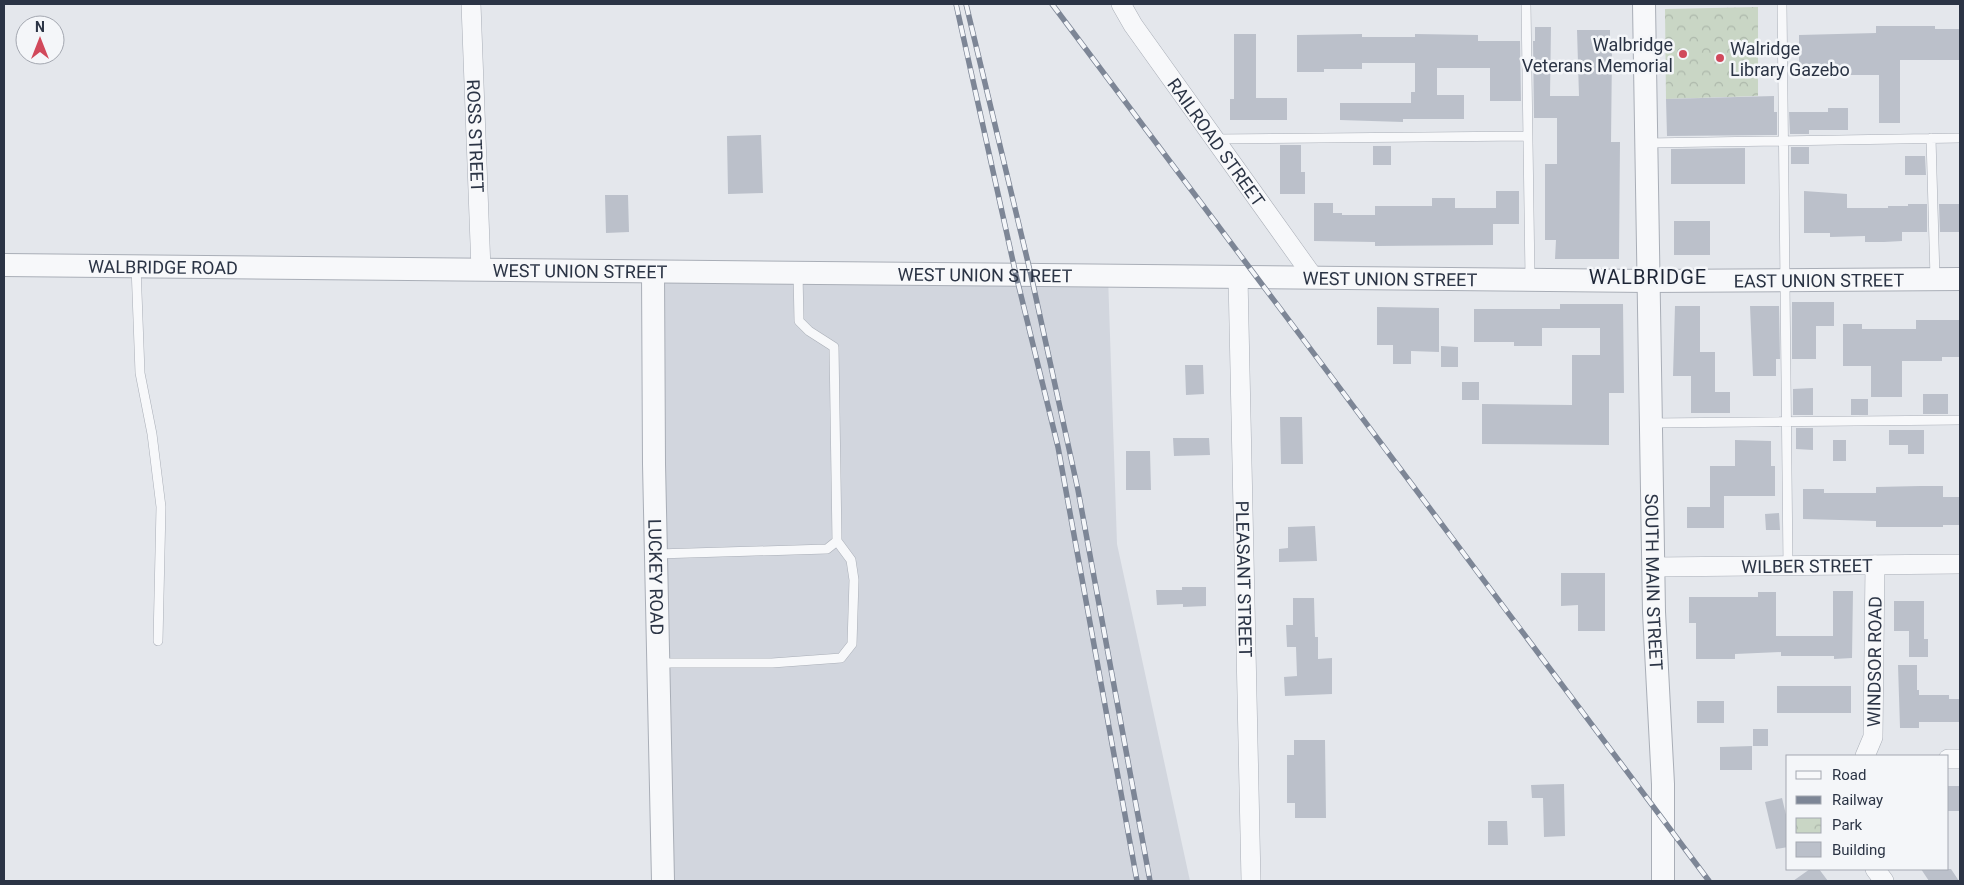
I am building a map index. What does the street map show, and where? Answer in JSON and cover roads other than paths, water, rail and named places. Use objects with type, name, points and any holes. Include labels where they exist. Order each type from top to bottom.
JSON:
[{"type":"street","name":"ROSS STREET","points":[[471,4],[481,270]]},
{"type":"street","name":"RAILROAD STREET","points":[[1120,4],[1133,25],[1314,278]]},
{"type":"street","name":"SOUTH MAIN STREET","points":[[1644,4],[1653,567],[1663,784],[1663,881]]},
{"type":"street","name":"WALBRIDGE ROAD","points":[[4,265],[322,268]]},
{"type":"street","name":"WEST UNION STREET","points":[[322,268],[1648,281]]},
{"type":"street","name":"LUCKEY ROAD","points":[[653,272],[656,554],[663,881]]},
{"type":"street","name":"PLEASANT STREET","points":[[1238,277],[1251,881]]},
{"type":"street","name":"EAST UNION STREET","points":[[1648,281],[1960,279]]},
{"type":"street","name":"WILBER STREET","points":[[1653,567],[1960,564]]},
{"type":"street","name":"WINDSOR ROAD","points":[[1865,755],[1874,737],[1874,565]]},
{"type":"street","points":[[1876,870],[1884,881]]},
{"type":"lane","points":[[1526,4],[1530,280]]},
{"type":"lane","points":[[1782,4],[1788,566]]},
{"type":"lane","points":[[1215,139],[1528,136]]},
{"type":"lane","points":[[1931,138],[1935,279]]},
{"type":"lane","points":[[1646,143],[1960,138]]},
{"type":"lane","points":[[136,266],[140,373],[153,442],[161,507],[158,641]]},
{"type":"lane","points":[[659,663],[772,663],[841,658],[852,644],[854,580],[851,560],[837,541],[834,346],[809,331],[800,321],[798,273]]},
{"type":"lane","points":[[1651,423],[1960,420]]},
{"type":"lane","points":[[656,554],[827,549],[837,541]]},
{"type":"railway","points":[[956,4],[1016,275],[1058,447],[1137,881]]},
{"type":"railway","points":[[966,4],[1031,275],[1078,490],[1150,881]]},
{"type":"railway","points":[[1052,4],[1709,881]]},
{"type":"place","name":"Walbridge Veterans Memorial","points":[[1683,54]]},
{"type":"place","name":"Walridge Library Gazebo","points":[[1720,58]]},
{"type":"district","name":"WALBRIDGE","points":[[1648,277]]}]
